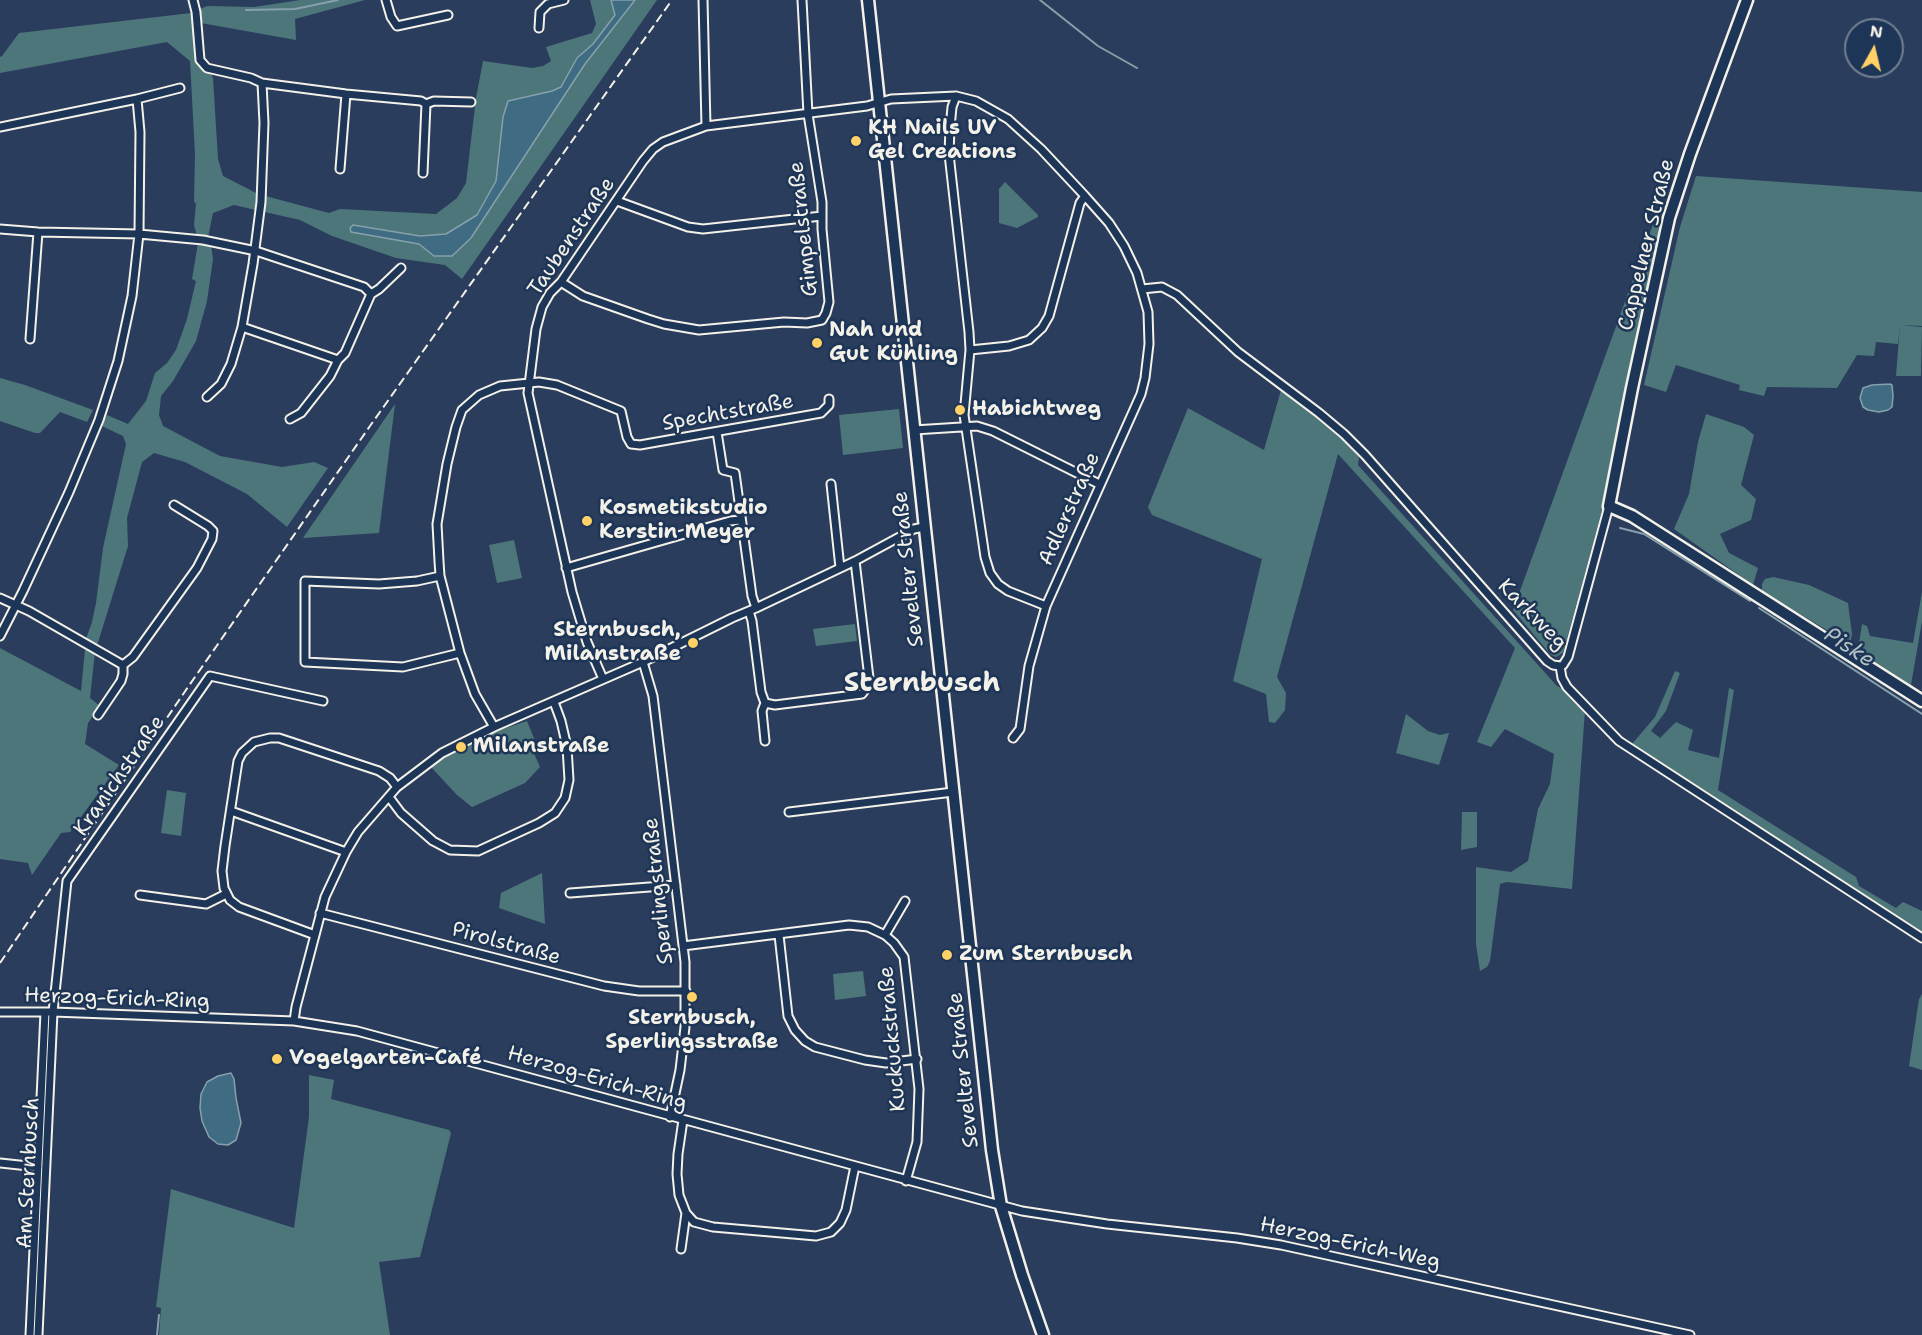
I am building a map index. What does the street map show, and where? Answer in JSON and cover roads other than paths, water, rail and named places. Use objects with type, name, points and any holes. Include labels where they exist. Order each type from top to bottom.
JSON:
[{"type":"street","points":[[194,0],[200,60],[207,68],[251,78],[262,83],[421,101],[426,104]]},
{"type":"street","points":[[386,0],[391,18],[397,26],[448,15]]},
{"type":"street","points":[[539,28],[540,12],[548,4],[564,0]]},
{"type":"street","points":[[703,0],[706,126]]},
{"type":"street","name":"Gimpelstraße","points":[[561,282],[583,296],[648,319],[699,330],[822,320],[829,302],[822,216],[808,114],[802,0]]},
{"type":"street","name":"Sevelter Straße","points":[[868,0],[992,1150],[1001,1206],[1043,1335]]},
{"type":"street","name":"Cappelner Straße","points":[[1560,666],[1568,657],[1609,506],[1669,218],[1747,0]]},
{"type":"street","points":[[207,397],[221,384],[231,364],[242,327],[256,251],[261,202],[264,123],[262,83]]},
{"type":"street","points":[[0,127],[180,88]]},
{"type":"street","points":[[340,169],[346,94]]},
{"type":"street","points":[[956,96],[952,107],[950,154],[970,350],[964,415],[985,557],[990,573],[998,584],[1008,591],[1046,606]]},
{"type":"street","name":"Adlerstraße","points":[[878,103],[891,99],[956,96],[976,101],[1008,120],[1041,149],[1109,223],[1124,246],[1143,289],[1148,312],[1149,344],[1144,378],[1134,411],[1099,484],[1046,606],[1029,666],[1020,729],[1013,738]]},
{"type":"street","points":[[0,636],[69,492],[109,390],[123,339],[132,296],[139,234],[140,132],[137,99]]},
{"type":"street","points":[[426,104],[434,101],[471,102]]},
{"type":"street","name":"Taubenstraße","points":[[603,679],[587,642],[566,568],[528,393],[533,342],[542,307],[653,149],[672,138],[706,126],[878,103]]},
{"type":"street","points":[[423,173],[426,104]]},
{"type":"street","points":[[970,350],[1009,346],[1029,340],[1042,328],[1049,316],[1080,203],[1085,196]]},
{"type":"street","points":[[616,201],[688,227],[703,229],[822,216]]},
{"type":"street","points":[[0,228],[38,232],[139,234],[203,240],[256,251],[363,287],[371,294]]},
{"type":"street","points":[[30,339],[38,232]]},
{"type":"street","points":[[290,419],[301,413],[345,353],[371,294],[380,289],[401,268]]},
{"type":"street","name":"Karkweg","points":[[1143,289],[1162,287],[1177,295],[1238,352],[1344,434],[1547,661],[1560,666],[1562,678],[1567,687],[1619,741],[1922,938]]},
{"type":"street","points":[[242,327],[338,360]]},
{"type":"street","points":[[494,727],[475,693],[460,653],[440,576],[438,524],[447,464],[462,410],[479,395],[500,386],[528,382]]},
{"type":"street","name":"Spechtstraße","points":[[528,382],[557,385],[621,411],[627,437],[631,444],[640,445],[821,413],[829,405],[829,399]]},
{"type":"street","points":[[914,430],[977,426],[993,431],[1099,484]]},
{"type":"street","points":[[717,432],[723,470],[735,473],[752,596],[752,621],[761,692],[765,702],[762,711],[765,741]]},
{"type":"street","points":[[831,484],[840,568]]},
{"type":"street","points":[[123,665],[133,657],[197,568],[212,539],[213,531],[208,526],[174,505]]},
{"type":"street","points":[[1609,506],[1632,516],[1922,701]]},
{"type":"street","points":[[566,568],[740,520]]},
{"type":"street","points":[[294,1021],[320,913],[346,852],[373,813],[398,787],[442,753],[494,727],[643,662],[855,561],[914,529],[924,527]]},
{"type":"street","points":[[765,702],[775,705],[862,694],[867,687],[869,678],[855,561]]},
{"type":"street","points":[[440,576],[417,581],[379,584],[305,581],[306,662],[403,667],[460,653]]},
{"type":"street","points":[[0,598],[29,611],[123,665]]},
{"type":"street","name":"Sperlingstraße","points":[[643,662],[653,696],[683,946],[686,991],[680,1070],[670,1117]]},
{"type":"street","points":[[98,715],[121,681],[123,665]]},
{"type":"street","name":"Kranichstraße","points":[[49,1012],[67,881],[210,676],[323,701]]},
{"type":"street","points":[[388,796],[401,813],[433,841],[450,850],[477,851],[539,823],[555,813],[565,798],[569,780],[567,747],[554,702]]},
{"type":"street","points":[[315,935],[249,912],[230,900],[226,894],[222,871],[238,761],[242,753],[254,742],[279,738],[379,771],[398,787]]},
{"type":"street","points":[[789,812],[953,792]]},
{"type":"street","points":[[231,811],[346,852]]},
{"type":"street","points":[[570,893],[676,885]]},
{"type":"street","points":[[140,896],[206,904],[226,894]]},
{"type":"street","points":[[683,946],[849,925],[868,927],[885,935],[905,901]]},
{"type":"street","name":"Pirolstraße","points":[[320,913],[604,986],[639,991],[686,991]]},
{"type":"street","points":[[779,935],[788,1016],[795,1030],[805,1041],[815,1047],[866,1060],[886,1063],[916,1059]]},
{"type":"street","name":"Kuckuckstraße","points":[[885,935],[904,957],[919,1089],[917,1142],[906,1181]]},
{"type":"street","name":"Herzog-Erich-Ring","points":[[0,1012],[294,1021],[357,1031],[1001,1206]]},
{"type":"street","name":"Am Sternbusch","points":[[30,1335],[38,1167],[49,1012]]},
{"type":"street","name":"Am Sternbusch","points":[[38,1335],[49,1012]]},
{"type":"street","points":[[683,1120],[677,1174],[686,1213],[694,1222],[713,1227],[816,1236],[831,1232],[840,1223],[846,1210],[855,1166]]},
{"type":"street","points":[[0,1163],[38,1167]]},
{"type":"street","name":"Herzog-Erich-Weg","points":[[1001,1206],[1107,1224],[1281,1245],[1690,1335]]},
{"type":"street","points":[[681,1249],[686,1213]]},
{"type":"water","points":[[611,0],[635,0],[585,64],[471,238],[452,256],[434,256],[419,244],[351,232],[350,228],[353,225],[420,236],[446,234],[477,215],[496,181],[503,117],[508,101],[561,87],[577,58],[593,44],[615,15]]},
{"type":"water","points":[[1890,384],[1893,396],[1892,407],[1879,412],[1863,407],[1860,398],[1863,388]]},
{"type":"water","points":[[231,1073],[241,1123],[236,1140],[228,1145],[218,1144],[209,1137],[202,1121],[201,1094],[207,1082]]},
{"type":"waterway","points":[[246,10],[295,9],[338,0]]},
{"type":"waterway","name":"Piske","points":[[1040,0],[1098,46],[1137,68]]},
{"type":"waterway","name":"Piske","points":[[1620,528],[1644,534],[1750,601]]},
{"type":"waterway","name":"Piske","points":[[1759,608],[1922,714]]},
{"type":"waterway","points":[[157,1335],[159,1315]]},
{"type":"railway","points":[[0,963],[370,426],[672,0]]},
{"type":"place","name":"KH Nails UV Gel Creations","points":[[856,141]]},
{"type":"place","name":"Nah und Gut Kühling","points":[[817,343]]},
{"type":"place","name":"Habichtweg","points":[[960,410]]},
{"type":"place","name":"Kosmetikstudio Kerstin Meyer","points":[[587,521]]},
{"type":"place","name":"Sternbusch, Milanstraße","points":[[693,643]]},
{"type":"place","name":"Milanstraße","points":[[461,747]]},
{"type":"place","name":"Zum Sternbusch","points":[[947,955]]},
{"type":"place","name":"Sternbusch, Sperlingsstraße","points":[[692,997]]},
{"type":"place","name":"Vogelgarten-Café","points":[[277,1059]]},
{"type":"district","name":"Sternbusch","points":[[922,684]]}]
